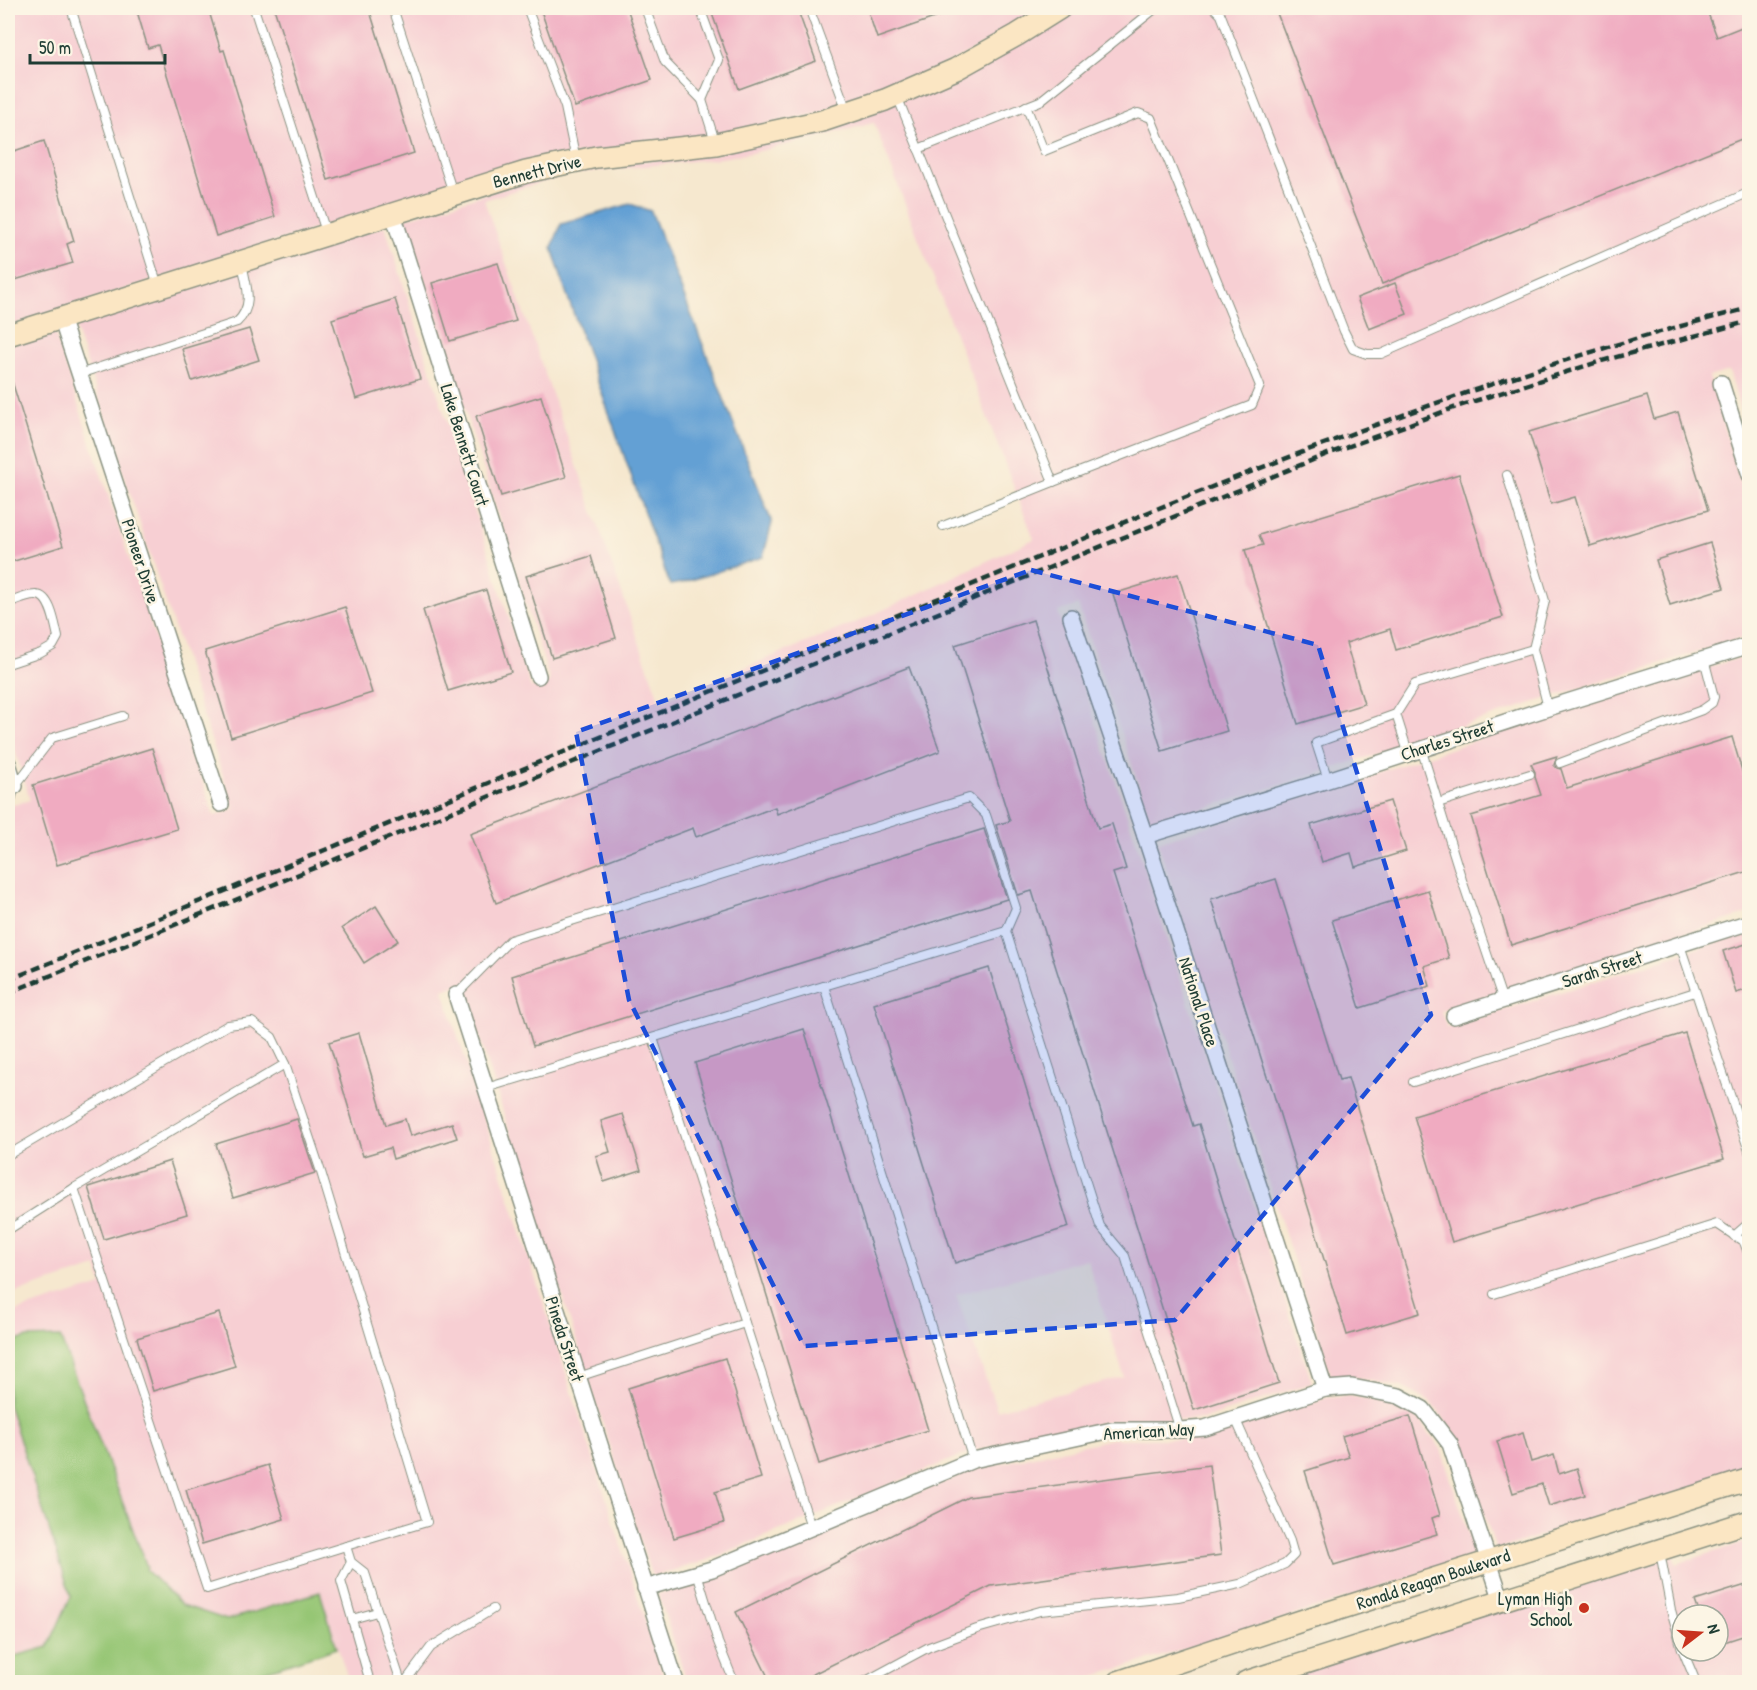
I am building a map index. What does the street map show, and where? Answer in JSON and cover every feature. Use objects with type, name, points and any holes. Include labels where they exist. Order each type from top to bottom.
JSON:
[{"type":"main road","name":"Bennett Drive","points":[[8,335],[526,172],[596,157],[716,144],[822,122],[897,95],[956,69],[1060,8]]},
{"type":"main road","name":"Ronald Reagan Boulevard","points":[[1118,1683],[1312,1617],[1749,1479]]},
{"type":"main road","points":[[1246,1683],[1749,1521]]},
{"type":"street","name":"Lake Bennett Court","points":[[393,214],[538,676]]},
{"type":"street","name":"Pioneer Drive","points":[[61,318],[221,804]]},
{"type":"street","points":[[1721,383],[1749,475]]},
{"type":"street","name":"National Place","points":[[1071,617],[1145,836],[1324,1389]]},
{"type":"street","name":"Charles Street","points":[[1145,836],[1749,645]]},
{"type":"street","points":[[8,763],[15,786]]},
{"type":"street","name":"Sarah Street","points":[[1454,1017],[1749,922]]},
{"type":"street","name":"Pineda Street","points":[[456,995],[676,1683]]},
{"type":"street","name":"American Way","points":[[645,1588],[712,1569],[973,1460],[1112,1430],[1205,1428],[1324,1389],[1352,1387],[1399,1396],[1423,1409],[1450,1444],[1502,1601]]},
{"type":"lane","points":[[71,8],[159,288]]},
{"type":"lane","points":[[254,8],[326,235]]},
{"type":"lane","points":[[393,8],[453,195]]},
{"type":"lane","points":[[527,8],[565,107],[576,161]]},
{"type":"lane","points":[[645,8],[665,62],[702,100],[716,144]]},
{"type":"lane","points":[[700,8],[719,60],[702,100]]},
{"type":"lane","points":[[809,8],[848,113]]},
{"type":"lane","points":[[918,149],[1040,100],[1156,8]]},
{"type":"lane","points":[[1214,8],[1221,15],[1344,331],[1353,349],[1367,354],[1381,354],[1749,192]]},
{"type":"lane","points":[[897,95],[1053,482]]},
{"type":"lane","points":[[943,526],[1252,405],[1260,386],[1151,118],[1138,113],[1044,151],[1026,106]]},
{"type":"lane","points":[[79,374],[237,322],[245,315],[248,306],[242,261]]},
{"type":"lane","points":[[1507,475],[1545,601],[1533,648],[1548,708]]},
{"type":"lane","points":[[8,603],[36,594],[43,597],[48,602],[58,637],[53,646],[8,664]]},
{"type":"lane","points":[[1328,780],[1316,743],[1396,714],[1414,684],[1533,648]]},
{"type":"lane","points":[[1560,763],[1702,710],[1712,703],[1714,698],[1704,659]]},
{"type":"lane","points":[[1396,714],[1415,750],[1438,803],[1503,1001]]},
{"type":"lane","points":[[8,811],[15,786],[52,738],[123,716]]},
{"type":"lane","points":[[1438,803],[1530,774]]},
{"type":"lane","points":[[456,995],[510,940],[969,798],[986,815],[1016,908],[1006,931],[1100,1226],[1125,1256],[1180,1430]]},
{"type":"lane","points":[[486,1088],[1006,931]]},
{"type":"lane","points":[[1680,945],[1749,1154]]},
{"type":"lane","points":[[824,986],[973,1460]]},
{"type":"lane","points":[[1413,1082],[1695,992]]},
{"type":"lane","points":[[8,1155],[228,1025],[252,1022],[272,1037],[285,1065],[321,1172],[427,1522],[207,1589],[74,1188]]},
{"type":"lane","points":[[653,1038],[811,1527]]},
{"type":"lane","points":[[8,1230],[74,1188],[285,1065]]},
{"type":"lane","points":[[1734,1236],[1749,1222]]},
{"type":"lane","points":[[1494,1294],[1717,1224],[1744,1242],[1749,1258]]},
{"type":"lane","points":[[577,1378],[745,1323]]},
{"type":"lane","points":[[864,1683],[929,1647],[977,1629],[1040,1611],[1178,1597],[1240,1584],[1285,1564],[1294,1555],[1290,1541],[1235,1418]]},
{"type":"lane","points":[[346,1546],[351,1562],[365,1573],[403,1683]]},
{"type":"lane","points":[[1659,1550],[1670,1605]]},
{"type":"lane","points":[[351,1562],[341,1581],[370,1683]]},
{"type":"lane","points":[[697,1573],[718,1642],[734,1683]]},
{"type":"lane","points":[[403,1683],[431,1647],[493,1609]]},
{"type":"lane","points":[[352,1619],[377,1612]]},
{"type":"lane","points":[[1688,1663],[1696,1683]]},
{"type":"highlighted area","points":[[1031,570],[1318,645],[1431,1015],[1175,1320],[804,1346],[629,1000],[576,732]]},
{"type":"shaded area","points":[[8,8],[1043,8],[952,61],[881,92],[820,113],[714,135],[533,160],[8,326]]},
{"type":"shaded area","points":[[1078,8],[1749,8],[1749,439],[1729,371],[1709,377],[1749,511],[1749,636],[1152,824],[1078,605],[1058,612],[1135,839],[1312,1383],[1204,1419],[1110,1421],[972,1451],[708,1560],[652,1577],[462,983],[443,990],[665,1682],[349,1682],[320,1592],[227,1620],[182,1605],[146,1570],[147,1567],[60,1337],[26,1338],[8,1343],[8,1314],[102,1285],[97,1267],[8,1295],[8,798],[10,806],[30,800],[8,727],[8,345],[54,331],[214,816],[234,809],[74,324],[385,226],[531,688],[550,681],[405,219],[528,181],[597,166],[717,154],[1022,43]],"holes":[[[874,123],[1034,539],[862,620],[660,702],[484,200],[568,174],[752,153]],[[1087,1259],[1124,1377],[997,1410],[956,1295]]]},
{"type":"shaded area","points":[[1749,655],[1749,913],[1441,1011],[1447,1028],[1749,932],[1749,1470],[1496,1550],[1460,1441],[1432,1403],[1402,1387],[1356,1378],[1332,1379],[1158,842],[1550,716]]},
{"type":"shaded area","points":[[1351,1396],[1395,1405],[1416,1416],[1441,1449],[1476,1556],[1226,1637],[1074,1682],[687,1682],[658,1594],[715,1577],[976,1469],[1112,1439],[1208,1437],[1326,1398]]},
{"type":"shaded area","points":[[8,1404],[71,1596],[48,1647],[8,1658]]},
{"type":"shaded area","name":"Lyman High School","points":[[1749,1541],[1749,1682],[1246,1682],[1670,1547],[1676,1564]]},
{"type":"green space","points":[[60,1337],[147,1567],[146,1570],[182,1605],[227,1620],[320,1592],[337,1648],[259,1673],[212,1679],[211,1682],[8,1682],[8,1658],[48,1647],[71,1596],[8,1404],[8,1343],[26,1338]]},
{"type":"water","points":[[630,204],[651,211],[772,523],[763,557],[670,585],[552,248],[561,224]]},
{"type":"building","points":[[136,8],[208,8],[221,51],[224,50],[275,217],[216,236],[158,45],[148,48]]},
{"type":"building","points":[[274,8],[369,8],[414,153],[328,180]]},
{"type":"building","points":[[540,8],[627,8],[652,80],[575,107]]},
{"type":"building","points":[[710,8],[797,8],[816,61],[739,89]]},
{"type":"building","points":[[867,8],[957,8],[957,10],[877,38]]},
{"type":"building","points":[[1275,8],[1706,8],[1717,37],[1749,24],[1749,136],[1382,284]]},
{"type":"building","points":[[44,141],[74,241],[67,244],[73,263],[8,282],[8,153]]},
{"type":"building","points":[[498,263],[516,321],[450,341],[432,283]]},
{"type":"building","points":[[1395,283],[1407,314],[1369,329],[1357,298]]},
{"type":"building","points":[[395,299],[420,379],[356,399],[332,319]]},
{"type":"building","points":[[249,329],[259,360],[192,381],[182,349]]},
{"type":"building","points":[[8,378],[11,378],[63,546],[8,563]]},
{"type":"building","points":[[541,396],[566,477],[501,496],[476,416]]},
{"type":"building","points":[[1647,396],[1654,419],[1678,412],[1708,510],[1590,546],[1575,497],[1551,504],[1529,432]]},
{"type":"building","points":[[1459,474],[1503,617],[1396,650],[1390,629],[1346,643],[1364,704],[1298,724],[1245,550],[1263,545],[1259,535]]},
{"type":"building","points":[[1710,543],[1724,588],[1670,605],[1656,560]]},
{"type":"building","points":[[591,556],[616,638],[552,658],[526,576]]},
{"type":"building","points":[[1178,574],[1227,731],[1162,751],[1113,594]]},
{"type":"building","points":[[486,590],[511,672],[448,691],[423,610]]},
{"type":"building","points":[[345,607],[372,693],[231,737],[205,651]]},
{"type":"building","points":[[1033,620],[1098,828],[1112,824],[1126,869],[1113,873],[1193,1126],[1199,1124],[1279,1383],[1194,1410],[1032,891],[1018,895],[996,825],[1010,821],[955,645]]},
{"type":"building","points":[[909,667],[940,751],[777,814],[775,807],[696,837],[693,828],[496,903],[470,834]]},
{"type":"building","points":[[1732,737],[1749,794],[1749,871],[1511,945],[1471,816],[1541,795],[1531,764],[1557,756],[1554,765],[1561,769],[1567,788]]},
{"type":"building","points":[[152,748],[177,829],[57,865],[33,785]]},
{"type":"building","points":[[1390,801],[1406,851],[1355,867],[1351,853],[1322,862],[1311,825]]},
{"type":"building","points":[[984,829],[1007,899],[533,1046],[512,976]]},
{"type":"building","points":[[1276,879],[1339,1080],[1348,1078],[1420,1313],[1347,1335],[1211,899]]},
{"type":"building","points":[[1428,890],[1449,958],[1424,966],[1430,986],[1360,1008],[1332,920]]},
{"type":"building","points":[[376,906],[398,941],[364,963],[342,928]]},
{"type":"building","points":[[1749,943],[1749,989],[1736,993],[1723,951]]},
{"type":"building","points":[[989,968],[1069,1227],[955,1263],[874,1004]]},
{"type":"building","points":[[804,1029],[928,1430],[819,1464],[695,1063]]},
{"type":"building","points":[[359,1033],[386,1125],[405,1119],[410,1136],[452,1123],[457,1138],[393,1159],[390,1148],[363,1156],[329,1042]]},
{"type":"building","points":[[1685,1033],[1724,1159],[1452,1242],[1414,1116]]},
{"type":"building","points":[[623,1114],[641,1170],[604,1182],[596,1156],[610,1152],[601,1121]]},
{"type":"building","points":[[297,1119],[315,1173],[233,1198],[216,1144]]},
{"type":"building","points":[[170,1161],[187,1214],[104,1239],[88,1187]]},
{"type":"building","points":[[219,1313],[235,1366],[153,1391],[137,1338]]},
{"type":"building","points":[[725,1358],[761,1478],[715,1492],[724,1523],[674,1538],[628,1388]]},
{"type":"building","points":[[1410,1416],[1440,1515],[1432,1518],[1437,1534],[1334,1565],[1305,1471],[1349,1457],[1342,1436]]},
{"type":"building","points":[[1523,1433],[1531,1462],[1554,1455],[1559,1474],[1577,1468],[1585,1495],[1549,1506],[1542,1484],[1513,1493],[1497,1441]]},
{"type":"building","points":[[268,1465],[284,1519],[202,1544],[186,1490]]},
{"type":"building","points":[[1209,1465],[1221,1555],[991,1586],[795,1683],[771,1683],[736,1612],[968,1497]]},
{"type":"building","points":[[1749,1584],[1749,1634],[1730,1640],[1730,1603],[1696,1603],[1695,1601]]},
{"type":"railway","points":[[8,980],[1247,473],[1388,420],[1531,371],[1676,327],[1750,308]]},
{"type":"railway","points":[[8,993],[1325,455],[1459,406],[1598,362],[1750,321]]},
{"type":"place","name":"Lyman High School","points":[[1584,1608]]}]
